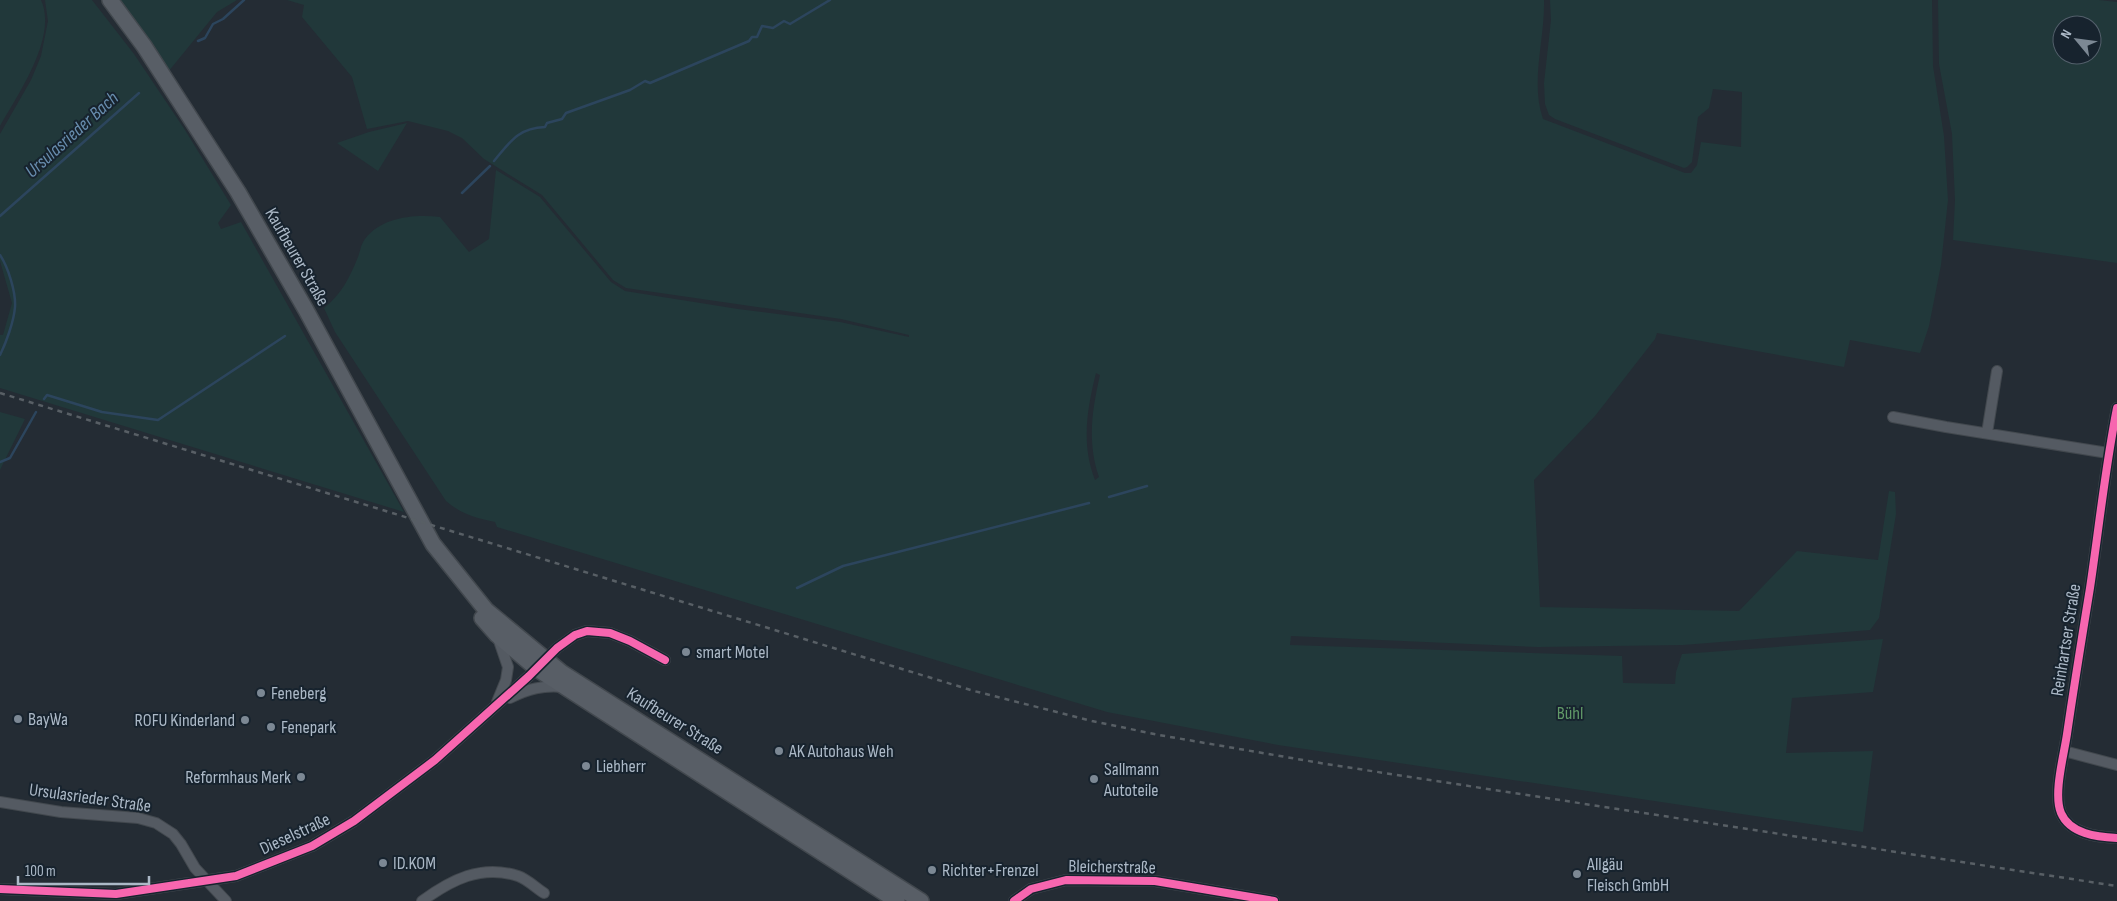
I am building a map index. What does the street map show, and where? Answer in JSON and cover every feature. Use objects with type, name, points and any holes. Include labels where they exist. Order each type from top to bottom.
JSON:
[{"type":"main road","name":"Kaufbeurer Straße","points":[[110,0],[144,46],[243,200],[306,310],[433,544],[447,574],[497,635],[540,664],[921,901]]},
{"type":"main road","name":"Kaufbeurer Straße","points":[[433,544],[486,610],[564,688],[897,901]]},
{"type":"street","points":[[1987,433],[1997,371]]},
{"type":"street","name":"Reinhartser Straße","points":[[2117,408],[2108,453],[2059,794],[2062,814],[2070,825],[2081,832],[2100,837],[2117,838]]},
{"type":"street","points":[[1893,416],[2108,453]]},
{"type":"street","name":"Dieselstraße","points":[[0,889],[116,894],[236,876],[312,846],[334,834],[435,760],[565,641],[575,635],[587,631],[600,631],[630,641],[665,660]]},
{"type":"street","name":"Dieselstraße","points":[[496,705],[506,680],[508,667],[497,635]]},
{"type":"street","name":"Dieselstraße","points":[[496,705],[534,688],[551,686],[564,688]]},
{"type":"street","points":[[2064,751],[2117,765]]},
{"type":"street","name":"Ursulasrieder Straße","points":[[0,802],[61,812],[138,818],[156,823],[173,834],[195,868],[226,901]]},
{"type":"street","points":[[422,901],[444,885],[462,877],[491,871],[519,876],[544,893]]},
{"type":"street","name":"Bleicherstraße","points":[[1014,901],[1031,889],[1066,880],[1155,881],[1274,901]]},
{"type":"green space","points":[[0,0],[41,0],[45,15],[44,31],[34,65],[0,126]]},
{"type":"green space","points":[[45,0],[92,0],[134,54],[185,130],[231,205],[218,223],[221,229],[241,222],[404,512],[0,388],[0,335],[3,335],[12,303],[0,261],[0,134],[31,80],[41,56],[48,21]]},
{"type":"green space","points":[[120,0],[237,0],[217,12],[168,72]]},
{"type":"green space","name":"Bühl","points":[[287,0],[1544,0],[1538,75],[1539,105],[1543,119],[1685,173],[1691,173],[1697,165],[1701,142],[1741,147],[1742,92],[1713,89],[1709,108],[1698,117],[1692,162],[1684,168],[1555,119],[1549,115],[1545,104],[1544,83],[1551,20],[1550,0],[1932,0],[1933,66],[1944,136],[1948,200],[1941,265],[1929,326],[1920,353],[1850,340],[1844,367],[1657,333],[1655,339],[1595,416],[1534,480],[1540,607],[1739,611],[1797,551],[1878,560],[1889,491],[1895,492],[1896,514],[1879,618],[1870,630],[1683,645],[1538,647],[1291,636],[1290,645],[1622,656],[1623,683],[1675,684],[1676,672],[1682,654],[1883,639],[1873,692],[1792,698],[1786,753],[1873,751],[1863,832],[1278,745],[1107,712],[497,527],[495,522],[463,512],[446,501],[335,332],[324,308],[344,285],[365,239],[380,226],[389,222],[409,217],[440,217],[469,252],[489,239],[496,170],[540,197],[611,282],[625,291],[738,309],[840,322],[909,337],[909,335],[841,319],[626,288],[613,280],[542,195],[484,159],[462,138],[448,131],[408,121],[367,129],[352,77],[302,17],[304,5]],"holes":[[[1096,373],[1100,375],[1092,426],[1093,451],[1099,477],[1095,480],[1088,454],[1087,427]]]},
{"type":"green space","points":[[1938,0],[2099,0],[2117,2],[2117,263],[1953,240],[1955,200],[1952,134],[1939,64]]},
{"type":"green space","points":[[407,123],[378,171],[337,143],[369,132]]},
{"type":"green space","points":[[0,412],[25,419],[0,470]]},
{"type":"waterway","name":"Ursulasrieder Bach","points":[[198,41],[205,38],[213,24],[223,19],[244,0]]},
{"type":"waterway","points":[[494,161],[510,142],[521,133],[545,127],[547,123],[562,119],[566,113],[630,90],[645,81],[650,83],[749,41],[752,37],[757,37],[762,26],[773,28],[784,21],[790,24],[830,0]]},
{"type":"waterway","name":"Ursulasrieder Bach","points":[[0,216],[139,93]]},
{"type":"waterway","points":[[462,193],[490,166]]},
{"type":"waterway","name":"Ursulasrieder Bach","points":[[0,255],[11,280],[15,307],[9,332],[0,355]]},
{"type":"waterway","points":[[44,399],[47,395],[102,412],[158,420],[285,336]]},
{"type":"waterway","points":[[0,462],[10,458],[36,412]]},
{"type":"waterway","points":[[1109,497],[1147,486]]},
{"type":"waterway","points":[[797,588],[843,566],[1089,503]]},
{"type":"railway","points":[[0,393],[974,691],[1092,721],[1159,735],[1326,764],[2117,886]]},
{"type":"cycle path","points":[[2117,408],[2058,796],[2061,813],[2071,826],[2085,833],[2117,838]]},
{"type":"cycle path","points":[[0,889],[116,894],[236,876],[312,846],[354,821],[435,760],[529,676],[557,648],[575,635],[587,631],[610,633],[630,641],[665,660]]},
{"type":"cycle path","points":[[1014,901],[1031,889],[1066,880],[1155,881],[1274,901]]},
{"type":"place","name":"smart Motel","points":[[686,652]]},
{"type":"place","name":"Feneberg","points":[[261,693]]},
{"type":"place","name":"BayWa","points":[[18,719]]},
{"type":"place","name":"ROFU Kinderland","points":[[245,720]]},
{"type":"place","name":"Fenepark","points":[[271,727]]},
{"type":"place","name":"AK Autohaus Weh","points":[[779,751]]},
{"type":"place","name":"Liebherr","points":[[586,766]]},
{"type":"place","name":"Reformhaus Merk","points":[[301,777]]},
{"type":"place","name":"Sallmann Autoteile","points":[[1094,779]]},
{"type":"place","name":"ID.KOM","points":[[383,863]]},
{"type":"place","name":"Richter+Frenzel","points":[[932,870]]},
{"type":"place","name":"Allgäu Fleisch GmbH","points":[[1577,874]]}]
